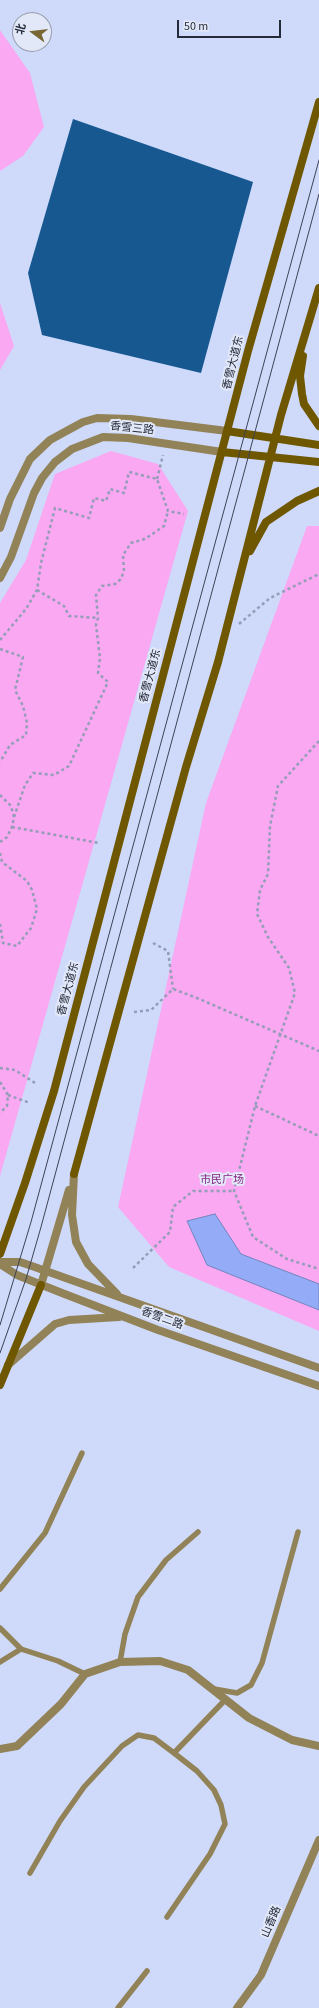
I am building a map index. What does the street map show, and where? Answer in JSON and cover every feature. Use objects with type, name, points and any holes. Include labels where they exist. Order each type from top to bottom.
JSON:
[{"type":"main road","name":"香雪大道东","points":[[0,1254],[25,1183],[54,1091],[248,351],[319,102]]},
{"type":"main road","points":[[74,1174],[186,767],[218,662],[289,386],[307,332],[319,288]]},
{"type":"main road","points":[[307,332],[300,376],[302,394],[304,404],[319,426]]},
{"type":"main road","name":"香雪三路","points":[[227,431],[275,440],[319,445]]},
{"type":"main road","name":"香雪三路","points":[[222,452],[319,462]]},
{"type":"main road","points":[[241,574],[255,540],[266,522],[297,501],[319,491]]},
{"type":"main road","points":[[0,1385],[41,1285]]},
{"type":"street","name":"香雪三路","points":[[0,528],[10,499],[30,460],[50,440],[83,422],[97,418],[131,418],[227,431]]},
{"type":"street","name":"香雪三路","points":[[0,578],[11,557],[34,493],[42,478],[55,462],[72,449],[103,437],[128,438],[222,452]]},
{"type":"street","points":[[41,1285],[74,1174]]},
{"type":"street","points":[[74,1174],[72,1216],[76,1242],[88,1264],[119,1296]]},
{"type":"street","name":"香雪二路","points":[[0,1263],[20,1262],[319,1368]]},
{"type":"street","name":"香雪二路","points":[[0,1263],[17,1274],[41,1285],[319,1386]]},
{"type":"street","points":[[8,1365],[55,1324],[75,1319],[124,1316]]},
{"type":"street","points":[[0,1749],[17,1746],[61,1704],[86,1674],[120,1662],[160,1661],[188,1670],[249,1718],[292,1740],[319,1746]]},
{"type":"street","name":"山香路","points":[[237,2008],[261,1975],[319,1840]]},
{"type":"lane","points":[[0,1589],[45,1533],[82,1453]]},
{"type":"lane","points":[[120,1662],[125,1634],[138,1597],[166,1560],[198,1532]]},
{"type":"lane","points":[[211,1689],[237,1693],[251,1685],[259,1669],[298,1532]]},
{"type":"lane","points":[[0,1628],[21,1649],[58,1661],[86,1674]]},
{"type":"lane","points":[[0,1662],[21,1649]]},
{"type":"lane","points":[[174,1753],[225,1700]]},
{"type":"lane","points":[[30,1873],[60,1821],[84,1787],[122,1746],[138,1735],[154,1738],[197,1771],[214,1790],[221,1805],[225,1824],[210,1854],[167,1917]]},
{"type":"lane","points":[[118,2008],[147,1971]]},
{"type":"path","points":[[0,842],[7,837],[12,827],[25,785],[33,773],[54,775],[69,766],[108,682],[98,673],[100,658],[96,625],[98,618],[96,595],[102,586],[114,584],[121,579],[124,571],[123,554],[131,543],[145,539],[164,526],[168,511],[157,479],[163,455]]},
{"type":"path","points":[[0,640],[26,610],[37,590],[40,563],[55,508],[89,518],[94,498],[106,502],[110,489],[124,493],[129,472],[157,479]]},
{"type":"path","points":[[168,511],[184,514]]},
{"type":"path","points":[[238,624],[270,598],[319,574]]},
{"type":"path","points":[[37,590],[64,606],[69,616],[98,618]]},
{"type":"path","points":[[0,649],[23,657],[14,690],[22,706],[27,723],[26,735],[10,745],[0,762]]},
{"type":"path","points":[[319,741],[278,786],[270,826],[268,874],[260,890],[257,914],[268,937],[289,968],[295,993],[255,1106],[234,1191],[253,1237],[287,1259],[319,1268]]},
{"type":"path","points":[[0,795],[11,806],[14,817]]},
{"type":"path","points":[[12,827],[99,843]]},
{"type":"path","points":[[0,853],[1,862],[27,881],[32,890],[37,909],[31,928],[17,946],[3,943],[0,924]]},
{"type":"path","points":[[153,943],[168,951],[173,989]]},
{"type":"path","points":[[173,989],[319,1051]]},
{"type":"path","points":[[134,1012],[151,1010],[173,989]]},
{"type":"path","points":[[0,1068],[15,1070],[35,1083]]},
{"type":"path","points":[[0,1082],[8,1095],[30,1103]]},
{"type":"path","points":[[0,1113],[6,1106],[8,1095]]},
{"type":"path","points":[[255,1106],[319,1136]]},
{"type":"path","points":[[133,1268],[170,1232],[173,1207],[193,1191],[234,1191]]},
{"type":"green space","points":[[0,30],[12,47],[12,52],[15,52],[30,73],[44,127],[23,156],[0,171]]},
{"type":"green space","points":[[0,303],[14,346],[0,370]]},
{"type":"green space","points":[[111,451],[158,464],[188,511],[0,1176],[0,603],[26,560],[55,474]]},
{"type":"green space","name":"市民广场","points":[[307,526],[319,526],[319,1331],[169,1267],[118,1207],[206,803]]},
{"type":"water","points":[[215,1214],[241,1254],[319,1284],[319,1310],[207,1265],[187,1221]]},
{"type":"building","points":[[73,119],[253,182],[201,373],[42,335],[28,273]]},
{"type":"tram line","points":[[0,1325],[31,1222],[319,160]]},
{"type":"tram line","points":[[0,1353],[26,1279],[41,1227],[319,194]]}]
